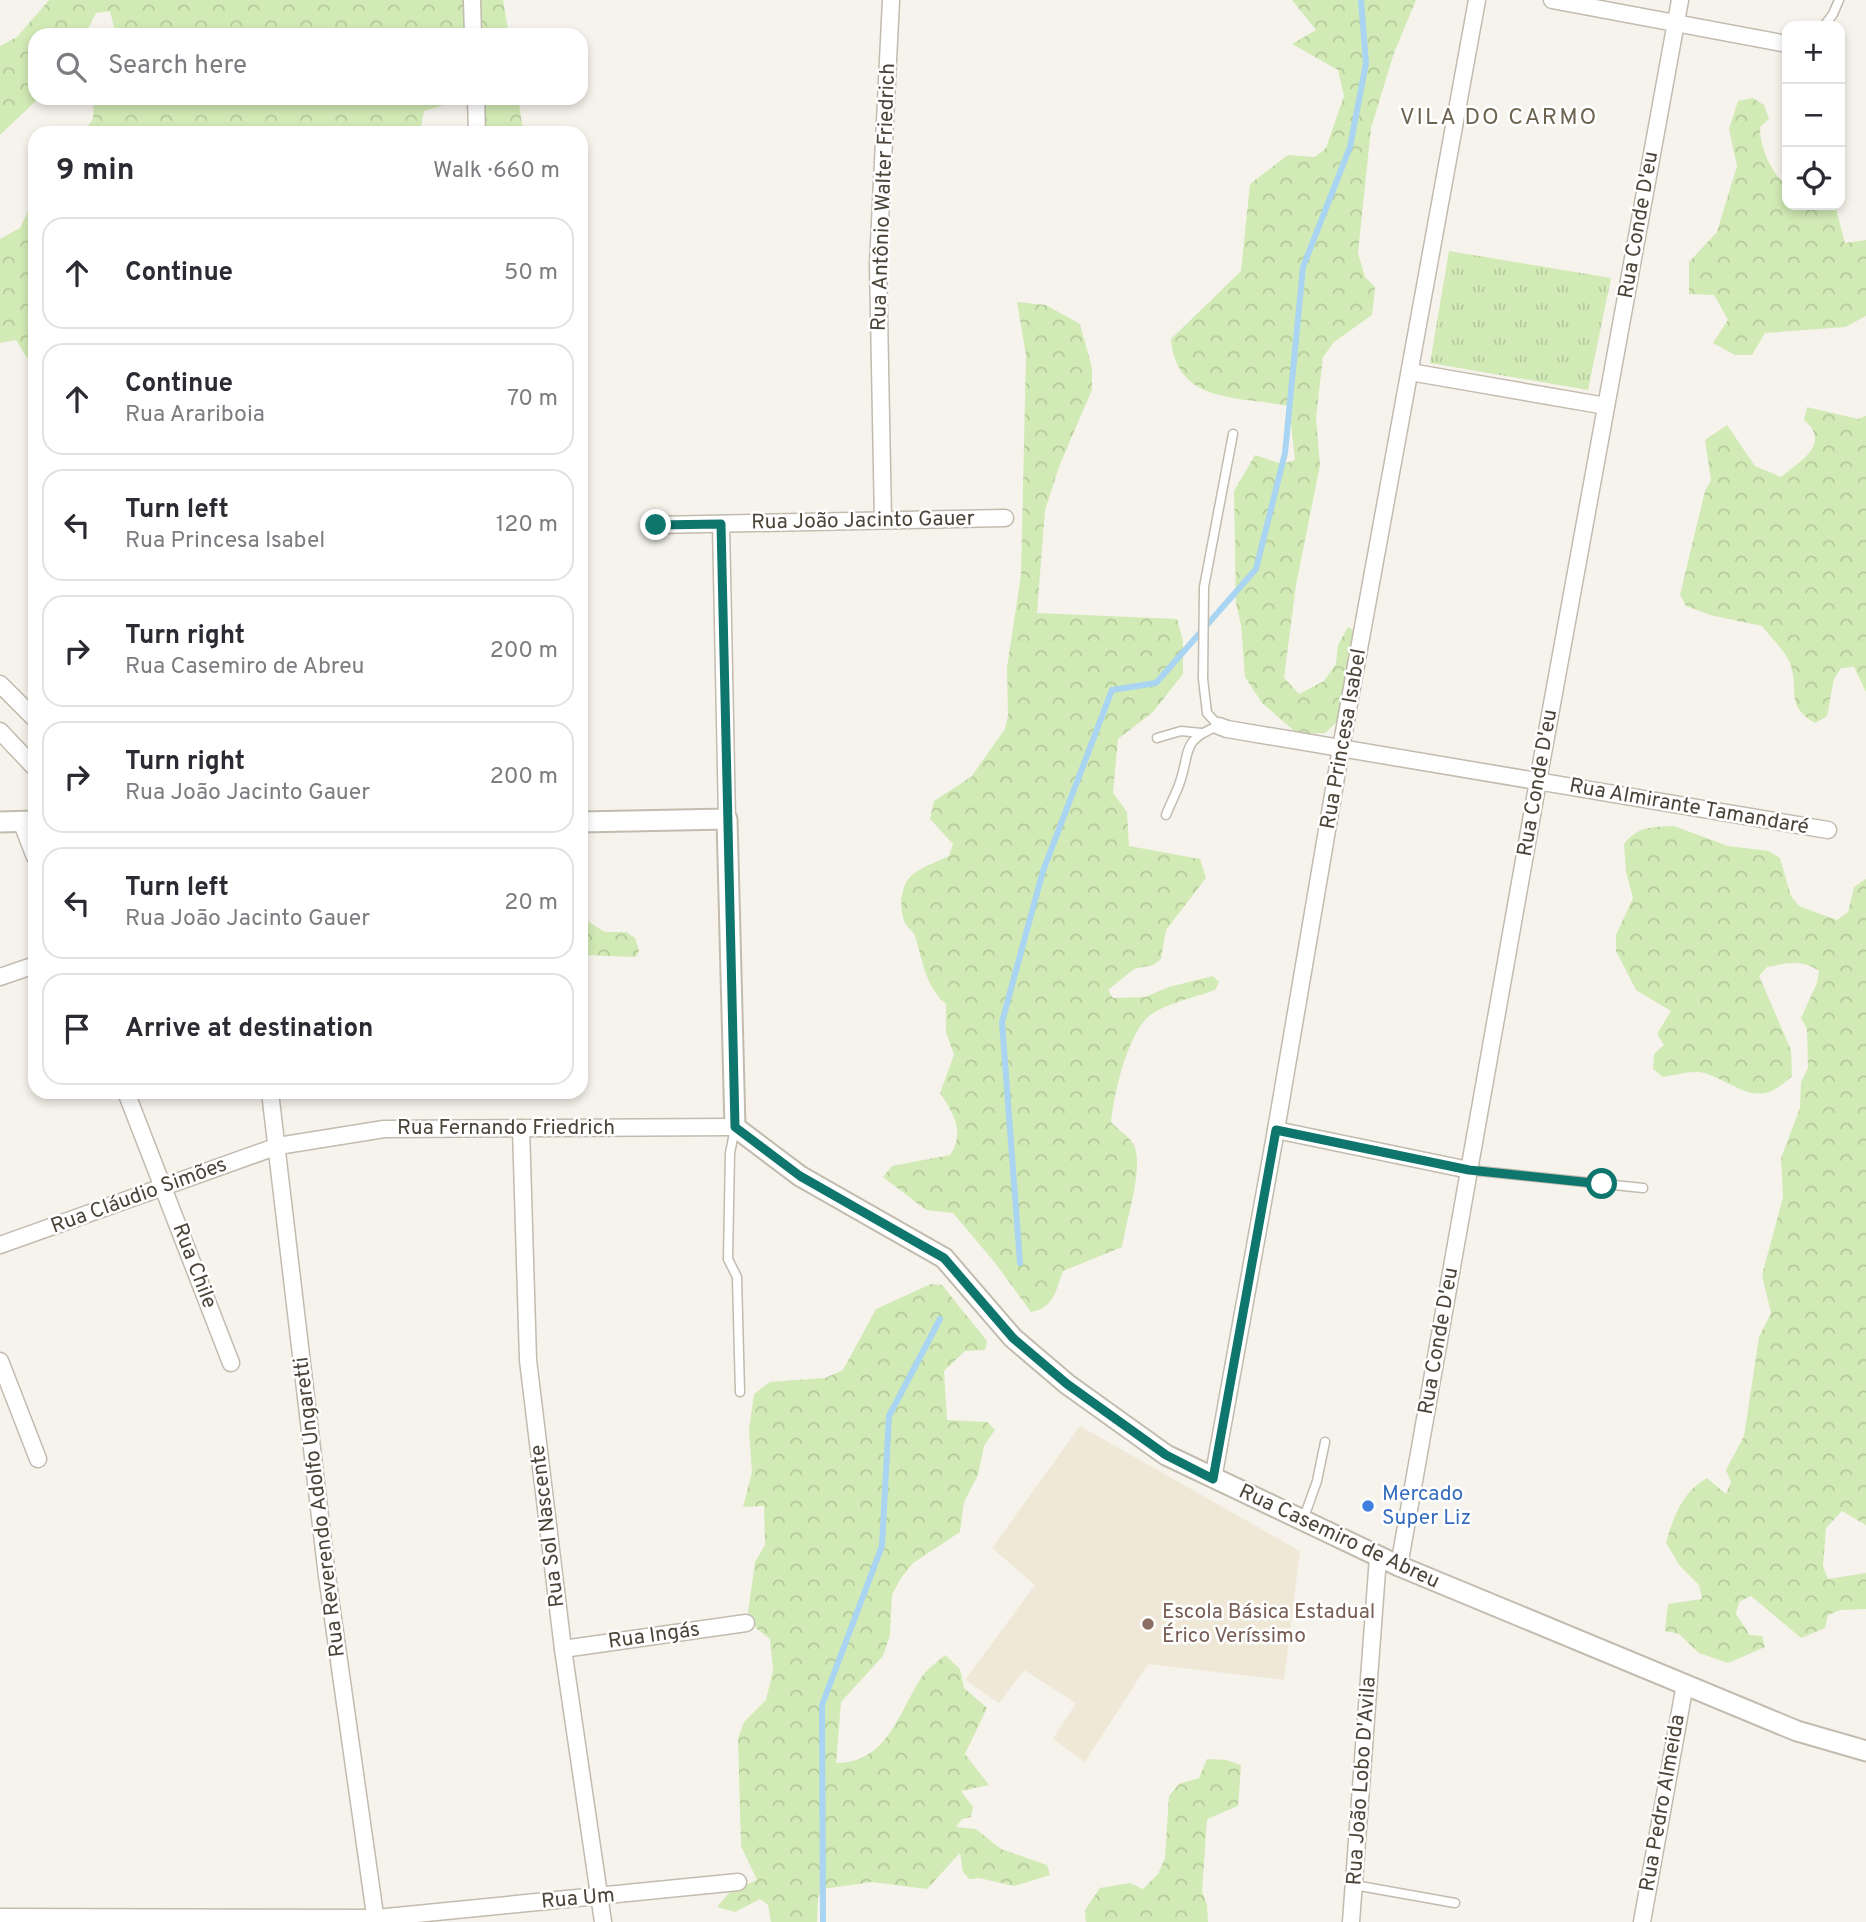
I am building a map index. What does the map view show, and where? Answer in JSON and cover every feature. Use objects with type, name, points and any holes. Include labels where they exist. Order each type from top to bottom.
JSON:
[{"type":"street","points":[[472,0],[473,28]]},
{"type":"street","name":"Rua Antônio Walter Friedrich","points":[[883,520],[878,263],[891,0]]},
{"type":"street","name":"Rua Princesa Isabel","points":[[1213,1479],[1341,748],[1477,0]]},
{"type":"street","points":[[1552,0],[1782,43]]},
{"type":"street","name":"Rua Conde D'eu","points":[[1399,1566],[1680,0]]},
{"type":"street","points":[[476,105],[477,126]]},
{"type":"street","points":[[1410,372],[1606,405]]},
{"type":"street","name":"Rua João Jacinto Gauer","points":[[656,525],[1005,518]]},
{"type":"street","name":"Rua João Jacinto Gauer","points":[[721,524],[735,1127]]},
{"type":"street","points":[[0,684],[28,712]]},
{"type":"street","name":"Rua Almirante Tamandaré","points":[[1219,726],[1828,830]]},
{"type":"street","points":[[0,731],[28,761]]},
{"type":"street","points":[[588,822],[727,819]]},
{"type":"street","points":[[0,822],[28,821]]},
{"type":"street","points":[[0,977],[28,967]]},
{"type":"street","name":"Rua Chile","points":[[130,1099],[231,1363]]},
{"type":"street","name":"Rua Reverendo Adolfo Ungaretti","points":[[271,1099],[327,1576],[376,1920]]},
{"type":"street","name":"Rua Fernando Friedrich","points":[[278,1146],[384,1129],[735,1127]]},
{"type":"street","name":"Rua Casemiro de Abreu","points":[[735,1127],[800,1176],[944,1258],[1013,1338],[1067,1384],[1166,1455],[1399,1566],[1797,1731],[1866,1751]]},
{"type":"street","name":"Rua Sol Nascente","points":[[521,1128],[528,1360],[563,1649],[603,1922]]},
{"type":"street","points":[[1276,1130],[1469,1170]]},
{"type":"street","name":"Rua Cláudio Simões","points":[[0,1245],[278,1146]]},
{"type":"street","points":[[0,1361],[38,1459]]},
{"type":"street","name":"Rua João Lobo D'Avila","points":[[1351,1922],[1378,1557]]},
{"type":"street","name":"Rua Ingás","points":[[563,1649],[746,1623]]},
{"type":"street","name":"Rua Pedro Almeida","points":[[1642,1922],[1685,1684]]},
{"type":"street","name":"Rua Um","points":[[0,1917],[376,1920],[738,1882]]},
{"type":"lane","points":[[1828,21],[1839,0]]},
{"type":"lane","points":[[1166,815],[1180,783],[1189,745],[1201,733],[1219,726],[1207,713],[1203,678],[1204,587],[1233,434]]},
{"type":"lane","points":[[1157,738],[1181,731],[1201,733]]},
{"type":"lane","points":[[735,1127],[730,1153],[728,1259],[737,1277],[740,1392]]},
{"type":"lane","points":[[1469,1170],[1643,1188]]},
{"type":"lane","points":[[1302,1521],[1317,1480],[1325,1442]]},
{"type":"lane","points":[[1354,1885],[1455,1903]]},
{"type":"shaded area","name":"Escola Básica Estadual Érico Veríssimo","points":[[1080,1426],[1300,1551],[1284,1680],[1148,1664],[1085,1762],[1053,1739],[1076,1703],[1024,1670],[999,1703],[965,1680],[1035,1585],[992,1548]]},
{"type":"green space","points":[[49,0],[503,0],[508,28],[114,28],[110,11],[96,13],[88,28],[28,28],[28,105],[32,105],[0,135],[0,46],[17,37]]},
{"type":"green space","points":[[1292,0],[1416,0],[1394,53],[1371,128],[1358,253],[1365,277],[1375,287],[1372,315],[1334,342],[1323,357],[1316,418],[1320,465],[1296,585],[1284,678],[1299,694],[1324,681],[1336,664],[1338,645],[1348,627],[1356,632],[1356,643],[1347,671],[1339,720],[1325,733],[1298,734],[1262,703],[1245,677],[1241,625],[1236,603],[1234,491],[1255,455],[1282,464],[1295,460],[1289,406],[1232,398],[1198,387],[1185,376],[1176,360],[1171,339],[1241,271],[1250,184],[1288,155],[1315,157],[1326,148],[1344,96],[1338,70],[1292,44],[1316,30]]},
{"type":"green space","points":[[1753,98],[1764,105],[1769,119],[1760,127],[1762,143],[1771,167],[1782,182],[1782,210],[1836,210],[1845,243],[1866,240],[1866,316],[1845,327],[1765,333],[1752,355],[1735,355],[1713,343],[1728,320],[1714,295],[1689,294],[1689,262],[1717,232],[1737,166],[1729,129],[1738,101]]},
{"type":"green space","points":[[94,105],[445,105],[424,111],[421,126],[88,126],[93,119]]},
{"type":"green space","points":[[475,105],[519,105],[522,126],[477,126]]},
{"type":"green space","points":[[28,211],[28,360],[16,340],[0,343],[0,239],[20,228]]},
{"type":"green space","points":[[1449,251],[1611,278],[1588,390],[1430,363]]},
{"type":"green space","points":[[1017,302],[1046,305],[1080,324],[1092,368],[1092,390],[1060,464],[1045,510],[1037,613],[1177,619],[1183,641],[1183,674],[1153,712],[1118,739],[1113,793],[1127,812],[1129,846],[1200,859],[1206,878],[1166,930],[1161,959],[1153,965],[1134,969],[1108,990],[1113,998],[1145,997],[1169,987],[1213,976],[1219,982],[1215,990],[1171,1004],[1149,1016],[1141,1025],[1128,1051],[1115,1096],[1111,1122],[1132,1142],[1137,1155],[1136,1181],[1122,1247],[1063,1271],[1050,1302],[1031,1312],[996,1264],[953,1213],[926,1210],[883,1177],[892,1166],[950,1155],[957,1139],[956,1123],[940,1093],[954,1055],[946,1032],[946,1004],[929,981],[915,936],[905,923],[901,906],[904,887],[910,877],[949,856],[953,844],[930,819],[934,801],[971,777],[1005,729],[1008,716],[1007,667],[1021,575],[1026,355]]},
{"type":"green space","points":[[1807,407],[1858,419],[1866,416],[1866,692],[1854,667],[1841,668],[1834,679],[1827,716],[1815,723],[1796,704],[1789,661],[1762,626],[1710,615],[1686,606],[1680,595],[1705,491],[1711,480],[1705,440],[1727,425],[1755,466],[1781,477],[1810,452],[1814,444],[1812,429],[1804,420]]},
{"type":"green space","points":[[1674,826],[1728,846],[1769,851],[1780,858],[1791,896],[1799,906],[1837,920],[1848,912],[1854,887],[1866,879],[1866,1525],[1842,1511],[1826,1528],[1823,1566],[1828,1579],[1866,1573],[1866,1609],[1841,1610],[1828,1615],[1825,1628],[1801,1638],[1751,1596],[1739,1602],[1736,1614],[1750,1635],[1762,1636],[1765,1647],[1728,1663],[1699,1653],[1679,1634],[1665,1631],[1668,1604],[1702,1599],[1699,1585],[1680,1566],[1666,1543],[1680,1506],[1699,1483],[1707,1478],[1726,1494],[1731,1482],[1726,1470],[1744,1436],[1759,1337],[1771,1313],[1762,1275],[1783,1197],[1781,1158],[1800,1108],[1801,1082],[1808,1068],[1807,1029],[1801,1018],[1817,983],[1819,971],[1800,963],[1788,963],[1767,967],[1759,976],[1791,1050],[1792,1076],[1780,1086],[1769,1092],[1750,1092],[1702,1073],[1663,1077],[1653,1069],[1654,1054],[1664,1045],[1657,1034],[1671,1011],[1636,990],[1616,951],[1616,935],[1633,898],[1626,872],[1624,844],[1640,831],[1652,827]]},
{"type":"green space","points":[[588,921],[605,932],[626,932],[635,938],[639,951],[636,957],[588,955]]},
{"type":"green space","points":[[931,1284],[942,1285],[987,1341],[985,1350],[965,1351],[944,1371],[947,1420],[987,1422],[995,1430],[984,1446],[978,1475],[964,1502],[960,1532],[913,1563],[892,1595],[890,1635],[883,1656],[841,1702],[836,1763],[853,1761],[868,1755],[879,1746],[889,1734],[921,1678],[945,1655],[960,1669],[964,1688],[987,1708],[965,1754],[989,1785],[961,1791],[973,1807],[971,1817],[962,1819],[956,1827],[976,1829],[1001,1849],[1047,1865],[1050,1875],[1014,1886],[979,1878],[969,1879],[963,1872],[960,1853],[927,1889],[872,1882],[823,1889],[818,1897],[817,1922],[771,1922],[768,1905],[760,1899],[735,1912],[717,1907],[730,1892],[757,1880],[741,1846],[738,1739],[744,1722],[766,1700],[773,1670],[770,1639],[756,1628],[748,1612],[755,1562],[765,1545],[764,1506],[743,1507],[752,1472],[749,1430],[754,1394],[770,1382],[825,1378],[843,1370],[876,1309]]},
{"type":"green space","points":[[1207,1759],[1226,1760],[1241,1765],[1238,1806],[1207,1819],[1202,1891],[1207,1905],[1208,1922],[1086,1922],[1085,1910],[1100,1888],[1130,1883],[1143,1889],[1158,1874],[1165,1858],[1169,1796],[1179,1784],[1199,1778]]},
{"type":"waterway","points":[[1020,1263],[1002,1022],[1043,871],[1112,690],[1156,683],[1256,569],[1285,453],[1303,267],[1350,147],[1366,63],[1361,0]]},
{"type":"waterway","points":[[823,1922],[822,1705],[882,1546],[889,1416],[940,1319]]},
{"type":"place","name":"Mercado Super Liz","points":[[1368,1506]]},
{"type":"place","name":"Escola Básica Estadual Érico Veríssimo","points":[[1148,1624]]},
{"type":"district","name":"VILA DO CARMO","points":[[1499,118]]},
{"type":"route","points":[[656,525],[721,524],[735,1127],[800,1176],[944,1258],[1013,1338],[1067,1384],[1166,1455],[1213,1479],[1276,1130],[1469,1170],[1602,1184]]}]
